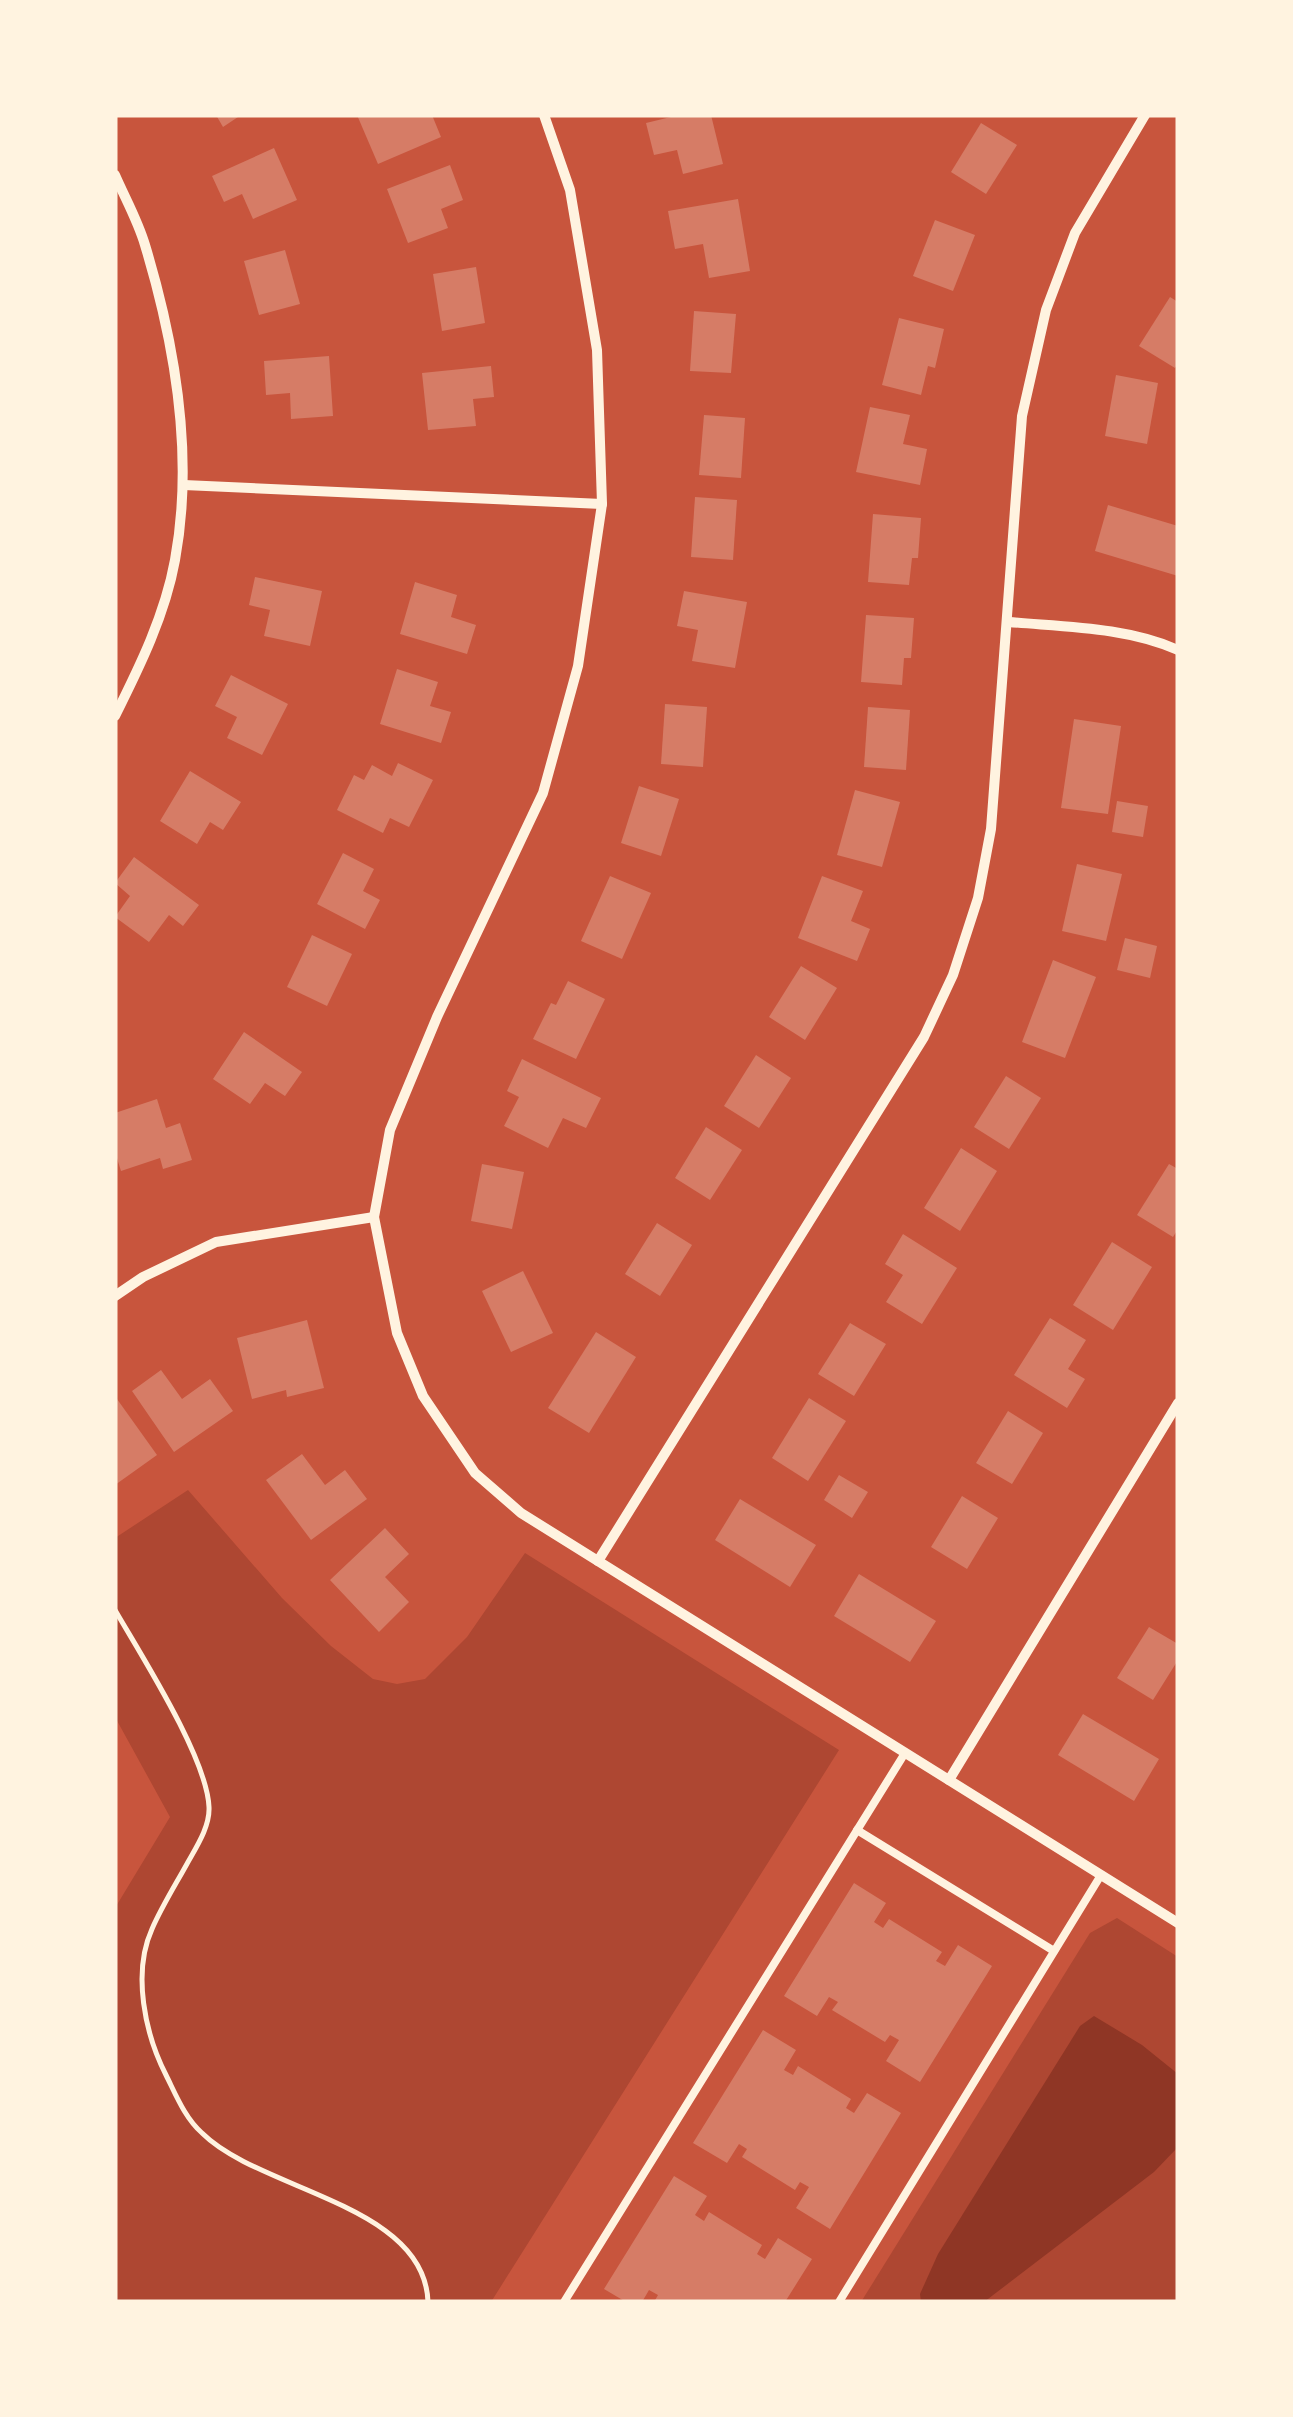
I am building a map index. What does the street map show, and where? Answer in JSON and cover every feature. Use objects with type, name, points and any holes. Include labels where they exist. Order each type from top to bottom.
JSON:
[{"type":"street","points":[[544,115],[570,190],[597,350],[602,504],[578,666],[543,792],[436,1017],[390,1130],[374,1217],[396,1334],[423,1396],[475,1473],[521,1513],[1178,1923]]},
{"type":"street","points":[[598,1561],[924,1037],[952,975],[978,898],[991,829],[1022,416],[1046,310],[1075,233],[1144,115]]},
{"type":"street","points":[[115,175],[145,242],[175,372],[184,485],[175,562],[148,650],[115,716]]},
{"type":"street","points":[[184,485],[602,504]]},
{"type":"street","points":[[1008,622],[1087,629],[1162,643],[1178,650]]},
{"type":"street","points":[[115,1296],[143,1277],[216,1242],[374,1217]]},
{"type":"street","points":[[948,1780],[1178,1403]]},
{"type":"lane","points":[[564,2302],[905,1753]]},
{"type":"lane","points":[[856,1830],[1054,1951]]},
{"type":"lane","points":[[838,2302],[1101,1875]]},
{"type":"path","points":[[115,1610],[204,1776],[210,1810],[203,1835],[150,1932],[142,1978],[145,2014],[162,2066],[184,2110],[202,2134],[235,2156],[380,2226],[410,2252],[427,2285],[428,2302]]},
{"type":"shaded area","points":[[188,1490],[282,1598],[331,1646],[373,1679],[397,1684],[425,1679],[467,1637],[525,1553],[839,1750],[491,2302],[115,2302],[115,1908],[170,1817],[115,1717],[115,1538]]},
{"type":"shaded area","points":[[1117,1918],[1178,1957],[1178,2302],[861,2302],[1090,1933]]},
{"type":"shaded area","points":[[1094,2016],[1142,2045],[1178,2074],[1178,2147],[1154,2172],[984,2302],[921,2302],[920,2294],[938,2254],[1080,2026]]},
{"type":"building","points":[[216,115],[241,115],[223,127]]},
{"type":"building","points":[[357,115],[432,115],[441,137],[378,164]]},
{"type":"building","points":[[679,115],[711,115],[723,164],[683,174],[677,150],[654,155],[646,123]]},
{"type":"building","points":[[981,123],[1017,145],[986,194],[951,172]]},
{"type":"building","points":[[274,148],[297,200],[253,219],[242,194],[224,202],[212,176]]},
{"type":"building","points":[[450,165],[463,200],[441,209],[448,228],[408,243],[387,189]]},
{"type":"building","points":[[738,199],[750,271],[709,278],[703,244],[675,249],[668,211]]},
{"type":"building","points":[[935,220],[975,235],[953,291],[913,276]]},
{"type":"building","points":[[285,250],[300,304],[259,315],[244,261]]},
{"type":"building","points":[[476,267],[485,323],[442,331],[433,274]]},
{"type":"building","points":[[1170,297],[1178,302],[1175,368],[1139,346]]},
{"type":"building","points":[[694,311],[736,314],[731,373],[690,371]]},
{"type":"building","points":[[899,318],[944,329],[935,368],[928,366],[921,395],[882,385]]},
{"type":"building","points":[[329,356],[333,416],[291,419],[290,393],[266,395],[264,361]]},
{"type":"building","points":[[491,366],[494,397],[473,399],[476,426],[428,430],[422,373]]},
{"type":"building","points":[[1116,375],[1158,383],[1147,444],[1105,436]]},
{"type":"building","points":[[870,407],[910,415],[903,444],[927,449],[920,485],[856,472]]},
{"type":"building","points":[[704,415],[745,418],[741,478],[699,475]]},
{"type":"building","points":[[695,497],[737,500],[733,560],[691,557]]},
{"type":"building","points":[[1108,505],[1178,526],[1178,576],[1095,551]]},
{"type":"building","points":[[873,514],[921,518],[918,558],[912,558],[909,585],[868,582]]},
{"type":"building","points":[[255,577],[322,591],[310,646],[264,636],[270,610],[249,605]]},
{"type":"building","points":[[415,582],[457,595],[451,617],[476,625],[467,654],[400,634]]},
{"type":"building","points":[[684,591],[747,602],[735,668],[692,661],[698,630],[677,626]]},
{"type":"building","points":[[866,615],[914,618],[911,658],[904,658],[902,685],[861,682]]},
{"type":"building","points":[[397,669],[438,682],[430,706],[451,712],[441,743],[380,724]]},
{"type":"building","points":[[231,675],[288,704],[262,755],[227,738],[237,717],[215,706]]},
{"type":"building","points":[[665,704],[707,707],[703,767],[661,764]]},
{"type":"building","points":[[868,707],[910,710],[906,770],[864,767]]},
{"type":"building","points":[[1074,719],[1121,726],[1108,814],[1061,808]]},
{"type":"building","points":[[398,763],[433,780],[409,827],[390,818],[383,833],[337,810],[354,775],[364,780],[372,765],[392,776]]},
{"type":"building","points":[[190,771],[241,802],[223,830],[210,822],[197,844],[160,821]]},
{"type":"building","points":[[639,786],[679,799],[661,856],[621,843]]},
{"type":"building","points":[[855,790],[900,802],[882,867],[837,855]]},
{"type":"building","points":[[1117,801],[1148,806],[1143,837],[1112,832]]},
{"type":"building","points":[[343,853],[374,869],[363,891],[380,900],[365,929],[317,904]]},
{"type":"building","points":[[134,857],[199,905],[183,926],[169,915],[149,942],[115,917],[130,896],[115,883]]},
{"type":"building","points":[[1077,864],[1122,874],[1106,941],[1062,931]]},
{"type":"building","points":[[610,876],[651,893],[622,959],[581,941]]},
{"type":"building","points":[[822,876],[863,891],[851,921],[870,929],[857,961],[798,938]]},
{"type":"building","points":[[312,935],[352,954],[327,1006],[287,987]]},
{"type":"building","points":[[1125,938],[1157,946],[1150,978],[1117,970]]},
{"type":"building","points":[[1053,960],[1096,977],[1065,1058],[1022,1042]]},
{"type":"building","points":[[801,966],[837,988],[805,1040],[769,1017]]},
{"type":"building","points":[[568,981],[605,999],[576,1059],[533,1039],[551,1003],[556,1005]]},
{"type":"building","points":[[244,1032],[302,1072],[285,1096],[265,1083],[250,1104],[213,1079]]},
{"type":"building","points":[[756,1055],[791,1078],[759,1128],[724,1106]]},
{"type":"building","points":[[522,1059],[601,1098],[586,1128],[563,1118],[548,1148],[504,1126],[519,1097],[507,1091]]},
{"type":"building","points":[[1006,1076],[1041,1098],[1009,1149],[974,1127]]},
{"type":"building","points":[[157,1099],[166,1128],[180,1123],[192,1160],[163,1169],[160,1158],[121,1171],[115,1152],[115,1113]]},
{"type":"building","points":[[706,1127],[742,1150],[710,1200],[675,1178]]},
{"type":"building","points":[[961,1148],[997,1171],[960,1231],[924,1208]]},
{"type":"building","points":[[482,1164],[524,1172],[512,1229],[471,1221]]},
{"type":"building","points":[[1169,1164],[1178,1169],[1178,1229],[1173,1237],[1137,1215]]},
{"type":"building","points":[[657,1223],[692,1245],[660,1296],[625,1274]]},
{"type":"building","points":[[903,1234],[957,1268],[922,1324],[886,1302],[903,1275],[885,1264]]},
{"type":"building","points":[[1112,1242],[1152,1267],[1113,1330],[1073,1305]]},
{"type":"building","points":[[523,1271],[553,1333],[511,1352],[482,1291]]},
{"type":"building","points":[[1050,1318],[1086,1340],[1068,1369],[1085,1379],[1067,1408],[1014,1375]]},
{"type":"building","points":[[307,1320],[324,1388],[287,1397],[286,1390],[252,1399],[237,1338]]},
{"type":"building","points":[[850,1323],[886,1344],[854,1396],[818,1374]]},
{"type":"building","points":[[596,1332],[636,1357],[589,1433],[548,1408]]},
{"type":"building","points":[[161,1370],[182,1399],[210,1379],[233,1411],[174,1452],[132,1391]]},
{"type":"building","points":[[809,1398],[846,1421],[808,1481],[772,1458]]},
{"type":"building","points":[[115,1401],[157,1455],[115,1485]]},
{"type":"building","points":[[1008,1411],[1043,1433],[1012,1484],[976,1463]]},
{"type":"building","points":[[302,1454],[325,1485],[345,1470],[367,1499],[311,1540],[266,1480]]},
{"type":"building","points":[[839,1475],[868,1492],[852,1518],[824,1500]]},
{"type":"building","points":[[962,1496],[998,1518],[967,1569],[931,1547]]},
{"type":"building","points":[[740,1499],[816,1545],[790,1587],[715,1540]]},
{"type":"building","points":[[385,1528],[409,1554],[385,1577],[409,1602],[379,1632],[330,1580]]},
{"type":"building","points":[[859,1574],[936,1621],[910,1662],[834,1616]]},
{"type":"building","points":[[1149,1627],[1178,1644],[1178,1660],[1153,1700],[1117,1678]]},
{"type":"building","points":[[1083,1714],[1159,1759],[1134,1801],[1058,1755]]},
{"type":"building","points":[[854,1883],[886,1903],[874,1922],[883,1928],[889,1919],[942,1952],[936,1961],[945,1966],[958,1945],[992,1966],[920,2082],[886,2061],[899,2040],[890,2035],[885,2042],[832,2010],[838,2002],[829,1997],[817,2016],[784,1996]]},
{"type":"building","points":[[763,2030],[796,2050],[784,2070],[793,2075],[798,2066],[851,2099],[846,2108],[854,2113],[867,2093],[901,2113],[830,2229],[796,2208],[809,2187],[800,2182],[795,2190],[742,2157],[747,2149],[739,2144],[727,2163],[693,2143]]},
{"type":"building","points":[[674,2176],[707,2196],[695,2215],[704,2221],[709,2212],[762,2245],[757,2254],[765,2259],[778,2238],[812,2259],[785,2302],[654,2302],[658,2295],[649,2290],[642,2302],[626,2302],[604,2289]]}]
